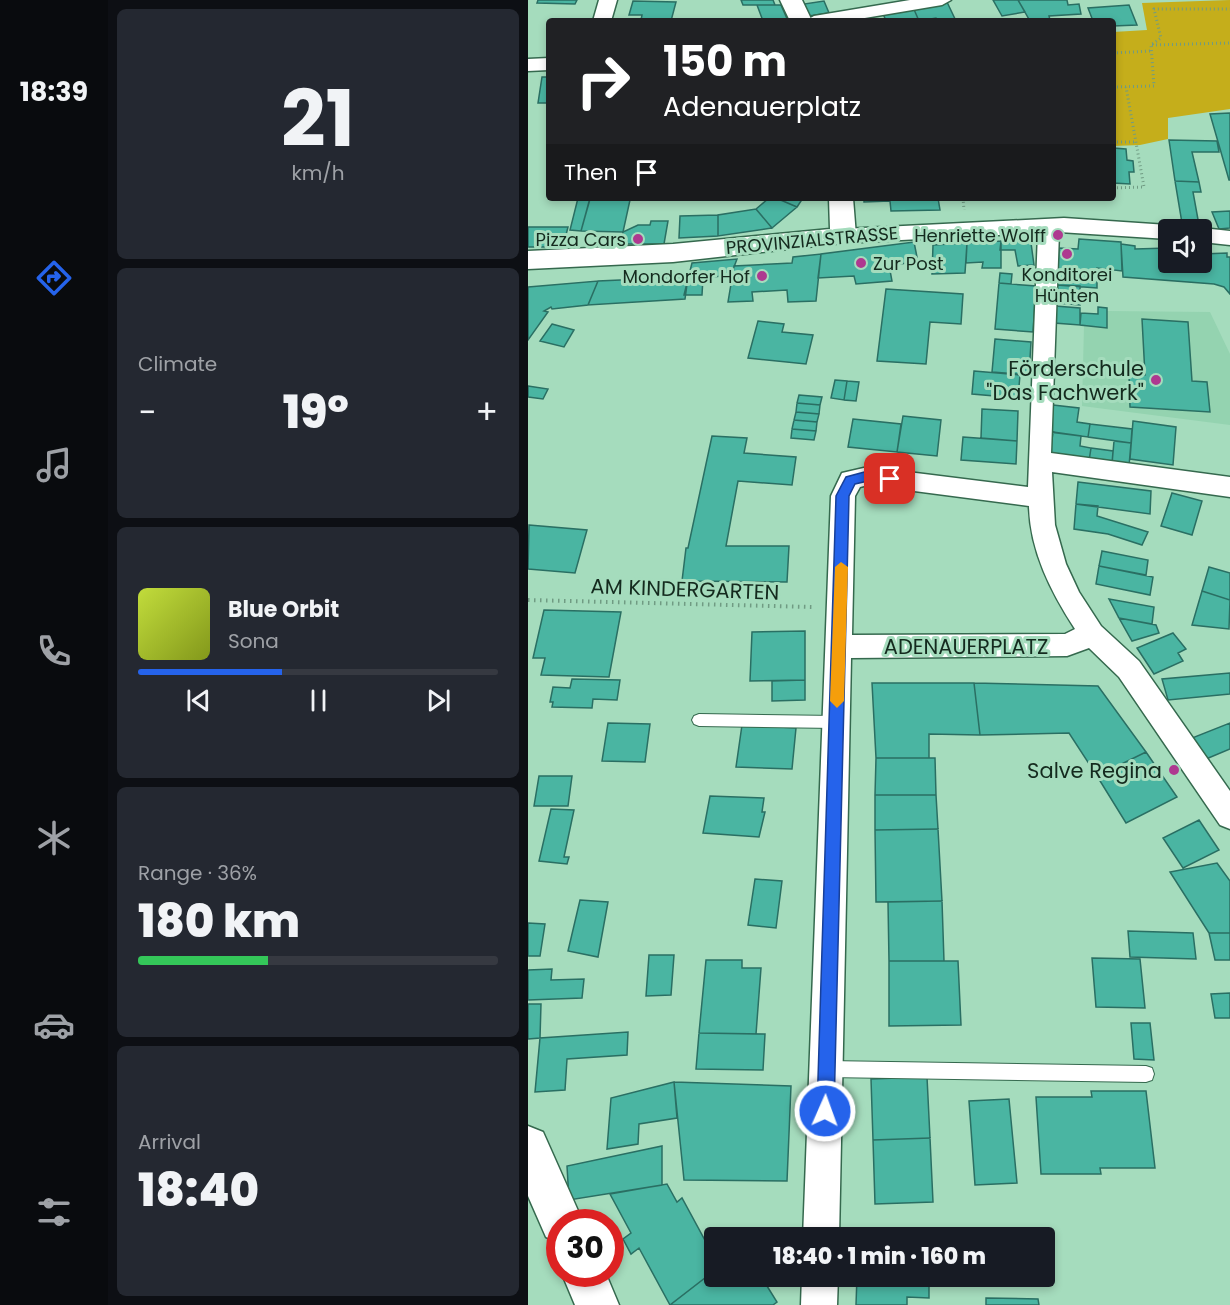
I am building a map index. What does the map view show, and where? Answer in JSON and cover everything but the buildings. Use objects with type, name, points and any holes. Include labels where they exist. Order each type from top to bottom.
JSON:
[{"type":"street","points":[[603,18],[608,0]]},
{"type":"street","points":[[791,0],[800,18]]},
{"type":"street","points":[[832,18],[942,0]]},
{"type":"street","points":[[528,65],[546,64]]},
{"type":"street","points":[[841,201],[843,236]]},
{"type":"street","name":"PROVINZIALSTRASSE","points":[[528,260],[673,253],[843,236],[965,229],[1049,228],[1064,225],[1158,231]]},
{"type":"street","points":[[1049,228],[1039,461],[1042,525],[1053,564],[1070,600],[1092,634],[1129,669],[1230,815]]},
{"type":"street","points":[[1212,236],[1230,238]]},
{"type":"street","points":[[1039,461],[1230,487]]},
{"type":"street","points":[[821,1227],[843,496],[851,480],[868,476],[1040,498]]},
{"type":"street","name":"ADENAUERPLATZ","points":[[838,647],[1067,645],[1092,634]]},
{"type":"street","points":[[528,1147],[555,1209]]},
{"type":"street","points":[[589,1287],[597,1305]]},
{"type":"street","points":[[819,1305],[820,1287]]},
{"type":"lane","points":[[699,720],[836,722]]},
{"type":"lane","points":[[827,1069],[1146,1074]]},
{"type":"path","points":[[1151,45],[1161,38],[1154,9],[1220,7],[1230,9]]},
{"type":"path","points":[[1151,45],[1230,43]]},
{"type":"path","points":[[1116,87],[1154,86],[1151,45]]},
{"type":"path","points":[[1116,53],[1152,51]]},
{"type":"path","points":[[1116,188],[1144,187],[1126,87]]},
{"type":"path","points":[[1116,142],[1136,142]]},
{"type":"path","name":"AM KINDERGARTEN","points":[[528,600],[841,608]]},
{"type":"shaded area","points":[[1230,0],[1230,109],[1168,118],[1168,139],[1140,145],[1116,146],[1116,32],[1147,30],[1142,3]]},
{"type":"shaded area","name":"Förderschule \"Das Fachwerk\"","points":[[1107,311],[1210,312],[1230,354],[1230,425],[1082,406],[1084,326],[1107,328]]},
{"type":"slow traffic","points":[[837,701],[841,567]]},
{"type":"place","name":"Henriette Wolff","points":[[1058,235]]},
{"type":"place","name":"Pizza Cars","points":[[638,239]]},
{"type":"place","name":"Konditorei Hünten","points":[[1067,254]]},
{"type":"place","name":"Zur Post","points":[[861,263]]},
{"type":"place","name":"Mondorfer Hof","points":[[762,276]]},
{"type":"place","name":"Förderschule \"Das Fachwerk\"","points":[[1156,380]]},
{"type":"place","name":"Salve Regina","points":[[1174,770]]},
{"type":"route","points":[[825,1111],[843,496],[851,480],[868,476],[890,479]]}]
